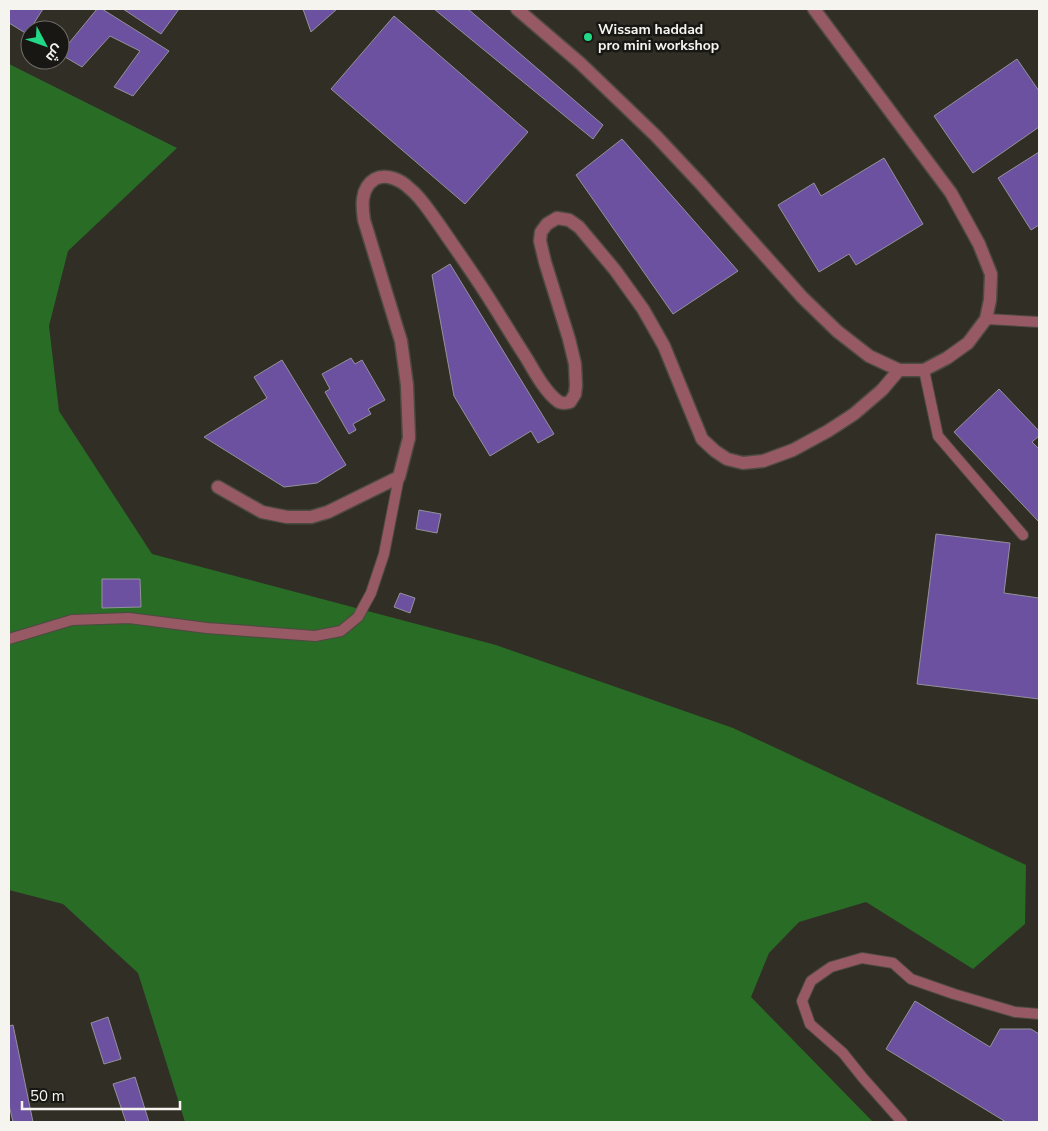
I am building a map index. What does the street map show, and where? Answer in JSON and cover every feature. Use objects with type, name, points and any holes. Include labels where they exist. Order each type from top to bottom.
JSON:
[{"type":"street","points":[[517,9],[580,63],[656,136],[802,297],[837,330],[869,356],[899,370],[924,370],[947,358],[968,343],[986,320],[990,300],[990,274],[980,244],[951,193],[814,9]]},
{"type":"street","points":[[218,487],[262,512],[287,517],[311,517],[328,512],[399,477],[409,438],[405,367],[401,341],[364,220],[362,205],[364,192],[376,178],[388,177],[397,179],[410,188],[422,201],[461,255],[539,378],[559,402],[570,402],[575,394],[575,364],[540,241],[541,232],[547,224],[557,218],[569,220],[579,227],[615,270],[643,309],[664,346],[702,439],[727,459],[743,463],[763,461],[793,450],[854,414],[882,390],[899,370]]},
{"type":"lane","points":[[986,320],[1039,322]]},
{"type":"lane","points":[[924,370],[938,436],[1023,535]]},
{"type":"lane","points":[[9,639],[72,620],[129,618],[207,628],[315,636],[341,631],[358,617],[371,593],[384,554],[399,477]]},
{"type":"lane","points":[[902,1122],[843,1053],[810,1024],[802,1001],[811,981],[831,968],[862,958],[893,963],[912,979],[954,994],[1015,1012],[1039,1014]]},
{"type":"green space","points":[[9,64],[177,148],[68,251],[49,326],[59,411],[152,554],[496,645],[733,728],[1026,865],[1025,924],[973,969],[866,902],[799,922],[769,953],[751,997],[873,1122],[185,1122],[138,973],[63,904],[9,890]]},
{"type":"building","points":[[9,9],[43,9],[36,20],[20,20],[20,30],[9,23]]},
{"type":"building","points":[[97,9],[102,9],[169,51],[133,96],[114,87],[140,51],[110,36],[82,67],[70,60],[70,42]]},
{"type":"building","points":[[123,9],[179,9],[161,34]]},
{"type":"building","points":[[303,9],[337,9],[311,32]]},
{"type":"building","points":[[434,9],[468,9],[603,125],[593,139]]},
{"type":"building","points":[[394,16],[528,132],[465,204],[331,89]]},
{"type":"building","points":[[1017,59],[1039,91],[1039,127],[973,173],[934,116]]},
{"type":"building","points":[[622,139],[738,271],[673,314],[576,175]]},
{"type":"building","points":[[1039,152],[1039,225],[1031,230],[998,178]]},
{"type":"building","points":[[884,158],[923,224],[856,265],[849,254],[819,272],[778,205],[814,183],[821,196]]},
{"type":"building","points":[[450,264],[554,434],[538,443],[531,431],[490,456],[454,396],[432,275]]},
{"type":"building","points":[[351,358],[355,364],[362,360],[385,400],[368,409],[371,414],[353,424],[356,430],[349,434],[325,392],[330,389],[322,374]]},
{"type":"building","points":[[282,360],[346,465],[317,483],[284,487],[204,437],[267,398],[254,377]]},
{"type":"building","points":[[999,389],[1039,431],[1039,436],[1032,442],[1039,449],[1039,522],[954,432]]},
{"type":"building","points":[[419,510],[441,514],[437,533],[416,529]]},
{"type":"building","points":[[936,534],[1010,543],[1004,593],[1039,598],[1039,699],[917,684]]},
{"type":"building","points":[[102,579],[140,579],[141,607],[102,608]]},
{"type":"building","points":[[400,593],[415,598],[410,613],[394,607]]},
{"type":"building","points":[[915,1001],[990,1047],[1000,1029],[1031,1029],[1039,1034],[1039,1122],[1006,1122],[886,1049]]},
{"type":"building","points":[[108,1017],[121,1059],[104,1064],[91,1023]]},
{"type":"building","points":[[13,1025],[33,1122],[13,1122],[9,1105],[9,1026]]},
{"type":"building","points":[[135,1077],[149,1122],[126,1122],[113,1084]]},
{"type":"place","name":"Wissam haddad pro mini workshop","points":[[588,37]]}]
